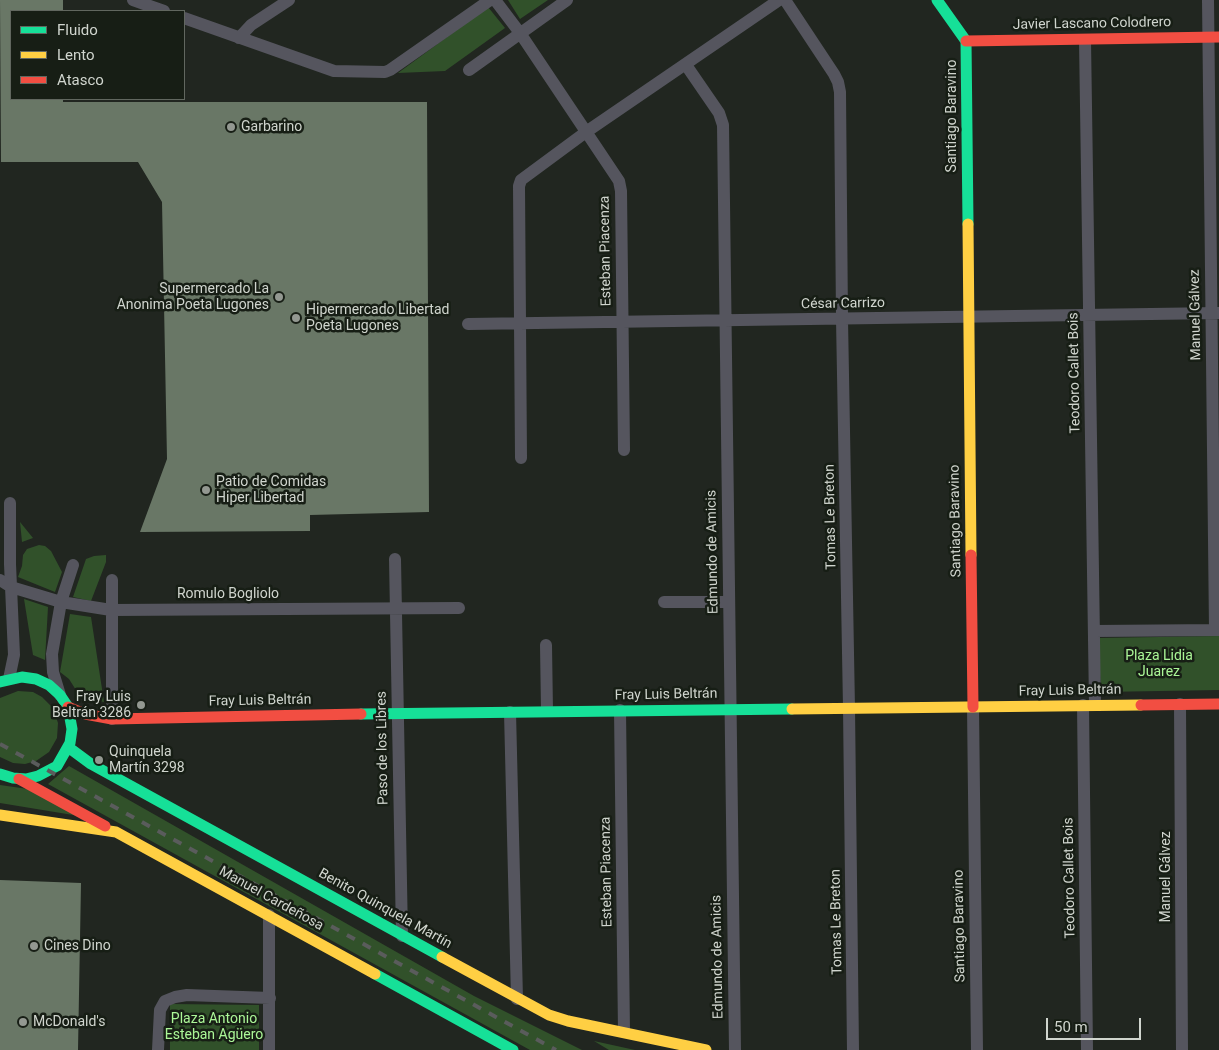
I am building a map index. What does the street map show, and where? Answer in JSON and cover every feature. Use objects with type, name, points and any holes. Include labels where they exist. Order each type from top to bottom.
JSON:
[{"type":"main road","name":"Santiago Baravino","points":[[937,0],[966,41],[973,707]]},
{"type":"main road","name":"Javier Lascano Colodrero","points":[[966,41],[1213,38]]},
{"type":"main road","points":[[4,680],[22,677],[36,679],[49,685],[60,695],[68,707],[72,721],[70,741]]},
{"type":"main road","name":"Fray Luis Beltrán","points":[[112,719],[397,713],[1219,704]]},
{"type":"main road","points":[[68,707],[85,714],[112,719]]},
{"type":"main road","points":[[19,779],[32,778],[57,766],[70,741],[84,728],[112,719]]},
{"type":"main road","name":"Benito Quinquela Martín","points":[[70,741],[91,764],[517,999],[550,1015],[568,1021],[706,1050]]},
{"type":"main road","points":[[0,774],[19,779],[116,832]]},
{"type":"main road","name":"Manuel Cardeñosa","points":[[0,815],[116,832],[513,1050]]},
{"type":"street","points":[[135,0],[161,10]]},
{"type":"street","points":[[239,38],[251,25],[289,0]]},
{"type":"street","points":[[185,18],[334,71],[385,72],[490,0]]},
{"type":"street","name":"Esteban Piacenza","points":[[495,0],[520,33],[615,174],[621,191],[624,450]]},
{"type":"street","points":[[469,70],[567,0]]},
{"type":"street","points":[[520,458],[519,186],[521,180],[586,132],[779,0]]},
{"type":"street","name":"Tomas Le Breton","points":[[785,0],[834,74],[840,92],[853,1050]]},
{"type":"street","name":"Manuel Gálvez","points":[[1208,0],[1213,38],[1217,630]]},
{"type":"street","name":"Teodoro Callet Bois","points":[[1085,40],[1094,631],[1089,705],[1087,1050]]},
{"type":"street","name":"Edmundo de Amicis","points":[[686,65],[722,119],[735,1050]]},
{"type":"street","name":"César Carrizo","points":[[468,324],[1215,313]]},
{"type":"street","points":[[4,680],[14,655],[6,584],[10,503]]},
{"type":"street","name":"Paso de los Libres","points":[[395,559],[402,936]]},
{"type":"street","points":[[60,695],[52,662],[61,602],[73,565]]},
{"type":"street","points":[[112,580],[112,719]]},
{"type":"street","name":"Romulo Bogliolo","points":[[6,584],[61,602],[111,610],[459,608]]},
{"type":"street","points":[[664,602],[728,602]]},
{"type":"street","points":[[1094,631],[1217,630]]},
{"type":"street","points":[[546,645],[547,711]]},
{"type":"street","name":"Manuel Gálvez","points":[[1180,704],[1182,1050]]},
{"type":"street","name":"Santiago Baravino","points":[[973,707],[977,1050]]},
{"type":"street","name":"Esteban Piacenza","points":[[620,710],[624,1032]]},
{"type":"street","points":[[510,712],[517,999]]},
{"type":"street","points":[[269,915],[269,1050]]},
{"type":"street","points":[[158,1050],[160,1010],[166,1001],[175,996],[270,998]]},
{"type":"green space","points":[[508,0],[548,0],[520,19]]},
{"type":"green space","points":[[488,7],[505,28],[445,71],[398,73]]},
{"type":"green space","points":[[20,522],[33,538],[22,542]]},
{"type":"green space","points":[[39,545],[45,546],[51,551],[62,572],[55,592],[18,577],[23,555],[27,549]]},
{"type":"green space","points":[[106,555],[106,562],[91,601],[73,597],[86,559]]},
{"type":"green space","points":[[24,599],[48,607],[45,660],[33,655]]},
{"type":"green space","points":[[70,614],[91,617],[104,702],[81,698],[69,679],[60,672]]},
{"type":"green space","name":"Plaza Lidia Juarez","points":[[1219,636],[1219,690],[1101,692],[1098,638]]},
{"type":"green space","points":[[18,691],[33,692],[42,697],[53,708],[58,723],[57,738],[49,752],[36,761],[25,764],[13,763],[0,757],[0,698]]},
{"type":"green space","points":[[69,766],[474,996],[582,1050],[530,1050],[48,784]]},
{"type":"green space","points":[[0,785],[28,789],[79,816],[0,803]]},
{"type":"green space","name":"Plaza Antonio Esteban Agüero","points":[[170,1004],[259,1005],[259,1050],[170,1050]]},
{"type":"green space","points":[[594,1041],[635,1050],[609,1050]]},
{"type":"building","name":"Hipermercado Libertad Poeta Lugones","points":[[0,0],[63,0],[63,10],[10,10],[10,100],[63,100],[63,102],[427,102],[429,512],[310,515],[310,531],[140,532],[167,459],[162,202],[138,162],[1,162]]},
{"type":"building","points":[[0,880],[81,883],[78,1050],[0,1050]]},
{"type":"railway","points":[[0,744],[556,1050]]},
{"type":"traffic: fast","points":[[937,0],[966,41],[968,224]]},
{"type":"traffic: fast","points":[[0,682],[22,677],[36,679],[49,685],[60,695],[68,707],[72,729],[70,743],[57,766],[38,776],[26,779],[0,774]]},
{"type":"traffic: fast","points":[[361,714],[792,709]]},
{"type":"traffic: fast","points":[[68,747],[91,764],[442,957]]},
{"type":"traffic: fast","points":[[375,974],[513,1050]]},
{"type":"traffic: slow","points":[[968,224],[971,555]]},
{"type":"traffic: slow","points":[[792,709],[1141,705]]},
{"type":"traffic: slow","points":[[0,815],[116,832],[375,974]]},
{"type":"traffic: slow","points":[[442,957],[549,1015],[568,1021],[706,1050]]},
{"type":"traffic: jam","points":[[966,41],[1219,37]]},
{"type":"traffic: jam","points":[[971,555],[973,707]]},
{"type":"traffic: jam","points":[[1141,705],[1219,704]]},
{"type":"traffic: jam","points":[[68,707],[85,714],[112,719],[361,714]]},
{"type":"traffic: jam","points":[[19,779],[105,826]]},
{"type":"place","name":"Garbarino","points":[[231,127]]},
{"type":"place","name":"Supermercado La Anonima Poeta Lugones","points":[[279,297]]},
{"type":"place","name":"Hipermercado Libertad Poeta Lugones","points":[[296,318]]},
{"type":"place","name":"Patio de Comidas Hiper Libertad","points":[[206,490]]},
{"type":"place","name":"Fray Luis Beltrán 3286","points":[[141,705]]},
{"type":"place","name":"Quinquela Martín 3298","points":[[99,760]]},
{"type":"place","name":"Cines Dino","points":[[34,946]]},
{"type":"place","name":"McDonald's","points":[[23,1022]]}]
